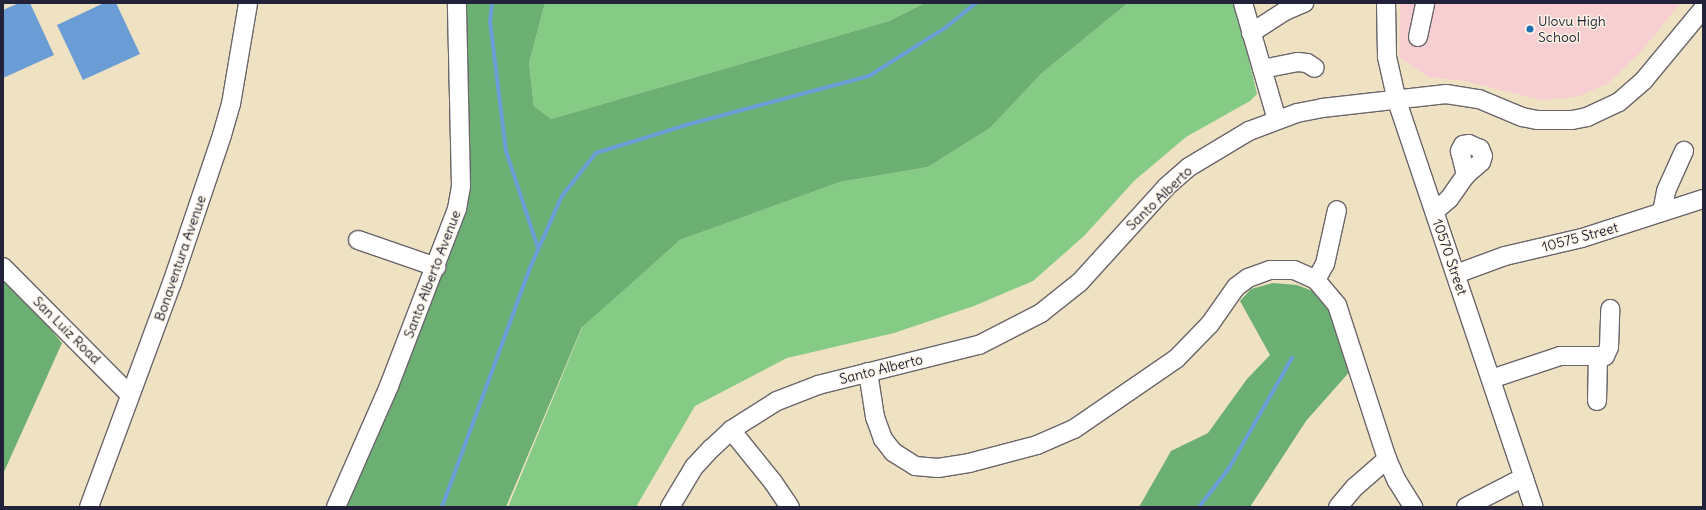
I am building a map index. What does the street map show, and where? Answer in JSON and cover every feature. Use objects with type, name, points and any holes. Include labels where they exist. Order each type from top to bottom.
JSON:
[{"type":"street","name":"Bonaventura Avenue","points":[[89,507],[186,244],[222,135],[231,104],[248,3]]},
{"type":"street","name":"Santo Alberto Avenue","points":[[336,507],[436,267],[457,210],[461,186],[457,3]]},
{"type":"street","points":[[1251,33],[1285,11],[1304,3]]},
{"type":"street","name":"10570 Street","points":[[1386,3],[1387,57],[1397,101],[1534,507]]},
{"type":"street","points":[[1418,37],[1425,3]]},
{"type":"street","points":[[1245,6],[1251,33],[1277,120]]},
{"type":"street","name":"Santo Alberto","points":[[670,507],[694,467],[731,430],[777,401],[801,391],[868,372],[979,345],[1041,313],[1080,282],[1166,187],[1189,167],[1232,139],[1277,120],[1322,108],[1397,101],[1446,94],[1479,98],[1522,117],[1551,121],[1587,117],[1605,110],[1629,94],[1644,80],[1699,20]]},
{"type":"street","points":[[1262,69],[1298,62],[1307,63],[1315,68]]},
{"type":"street","points":[[1662,212],[1666,191],[1684,151]]},
{"type":"street","points":[[1434,211],[1449,199],[1466,175]]},
{"type":"street","name":"10575 Street","points":[[1456,274],[1505,256],[1582,238],[1703,199]]},
{"type":"street","points":[[1316,280],[1325,264],[1337,210]]},
{"type":"street","points":[[358,240],[436,267]]},
{"type":"street","name":"San Luiz Road","points":[[3,267],[130,395]]},
{"type":"street","points":[[868,372],[875,417],[883,439],[893,452],[915,466],[938,468],[969,463],[1058,438],[1115,402],[1181,355],[1210,324],[1236,287],[1248,278],[1270,270],[1294,270],[1316,280],[1337,304],[1388,459],[1397,482],[1413,507]]},
{"type":"street","points":[[1491,379],[1560,356],[1598,357],[1608,352],[1610,309]]},
{"type":"street","points":[[1597,401],[1598,357]]},
{"type":"street","points":[[731,430],[773,482],[790,507]]},
{"type":"street","points":[[1338,507],[1360,483],[1388,459]]},
{"type":"street","points":[[1466,507],[1524,477]]},
{"type":"shaded area","name":"Ulovu High School","points":[[1400,3],[1681,3],[1638,55],[1607,84],[1577,97],[1541,100],[1465,81],[1428,77],[1399,57]]},
{"type":"green space","points":[[466,3],[545,3],[529,63],[534,106],[551,119],[889,21],[925,3],[1128,3],[1042,73],[990,128],[928,167],[840,182],[680,240],[582,327],[506,507],[340,507],[468,207]]},
{"type":"green space","points":[[545,3],[925,3],[889,21],[551,119],[534,106],[529,63]]},
{"type":"green space","points":[[1128,3],[1236,3],[1257,94],[1250,101],[1186,137],[1134,181],[1084,236],[1033,281],[974,306],[894,333],[787,358],[695,406],[636,507],[508,507],[584,323],[680,240],[840,182],[928,167],[990,128],[1042,73]]},
{"type":"green space","points":[[3,280],[29,303],[62,343],[3,474]]},
{"type":"green space","points":[[1273,283],[1297,285],[1315,292],[1329,311],[1352,369],[1306,421],[1250,507],[1139,507],[1171,451],[1208,433],[1247,379],[1270,355],[1240,301],[1251,289]]},
{"type":"water","points":[[19,3],[30,3],[54,55],[3,78],[3,10]]},
{"type":"water","points":[[104,3],[116,3],[140,54],[83,80],[57,25]]},
{"type":"waterway","points":[[492,3],[490,21],[506,151],[538,248]]},
{"type":"waterway","points":[[442,507],[529,270],[562,196],[596,153],[686,125],[869,76],[945,28],[976,3]]},
{"type":"waterway","points":[[1199,507],[1229,468],[1292,358]]},
{"type":"place","name":"Ulovu High School","points":[[1530,29]]}]
